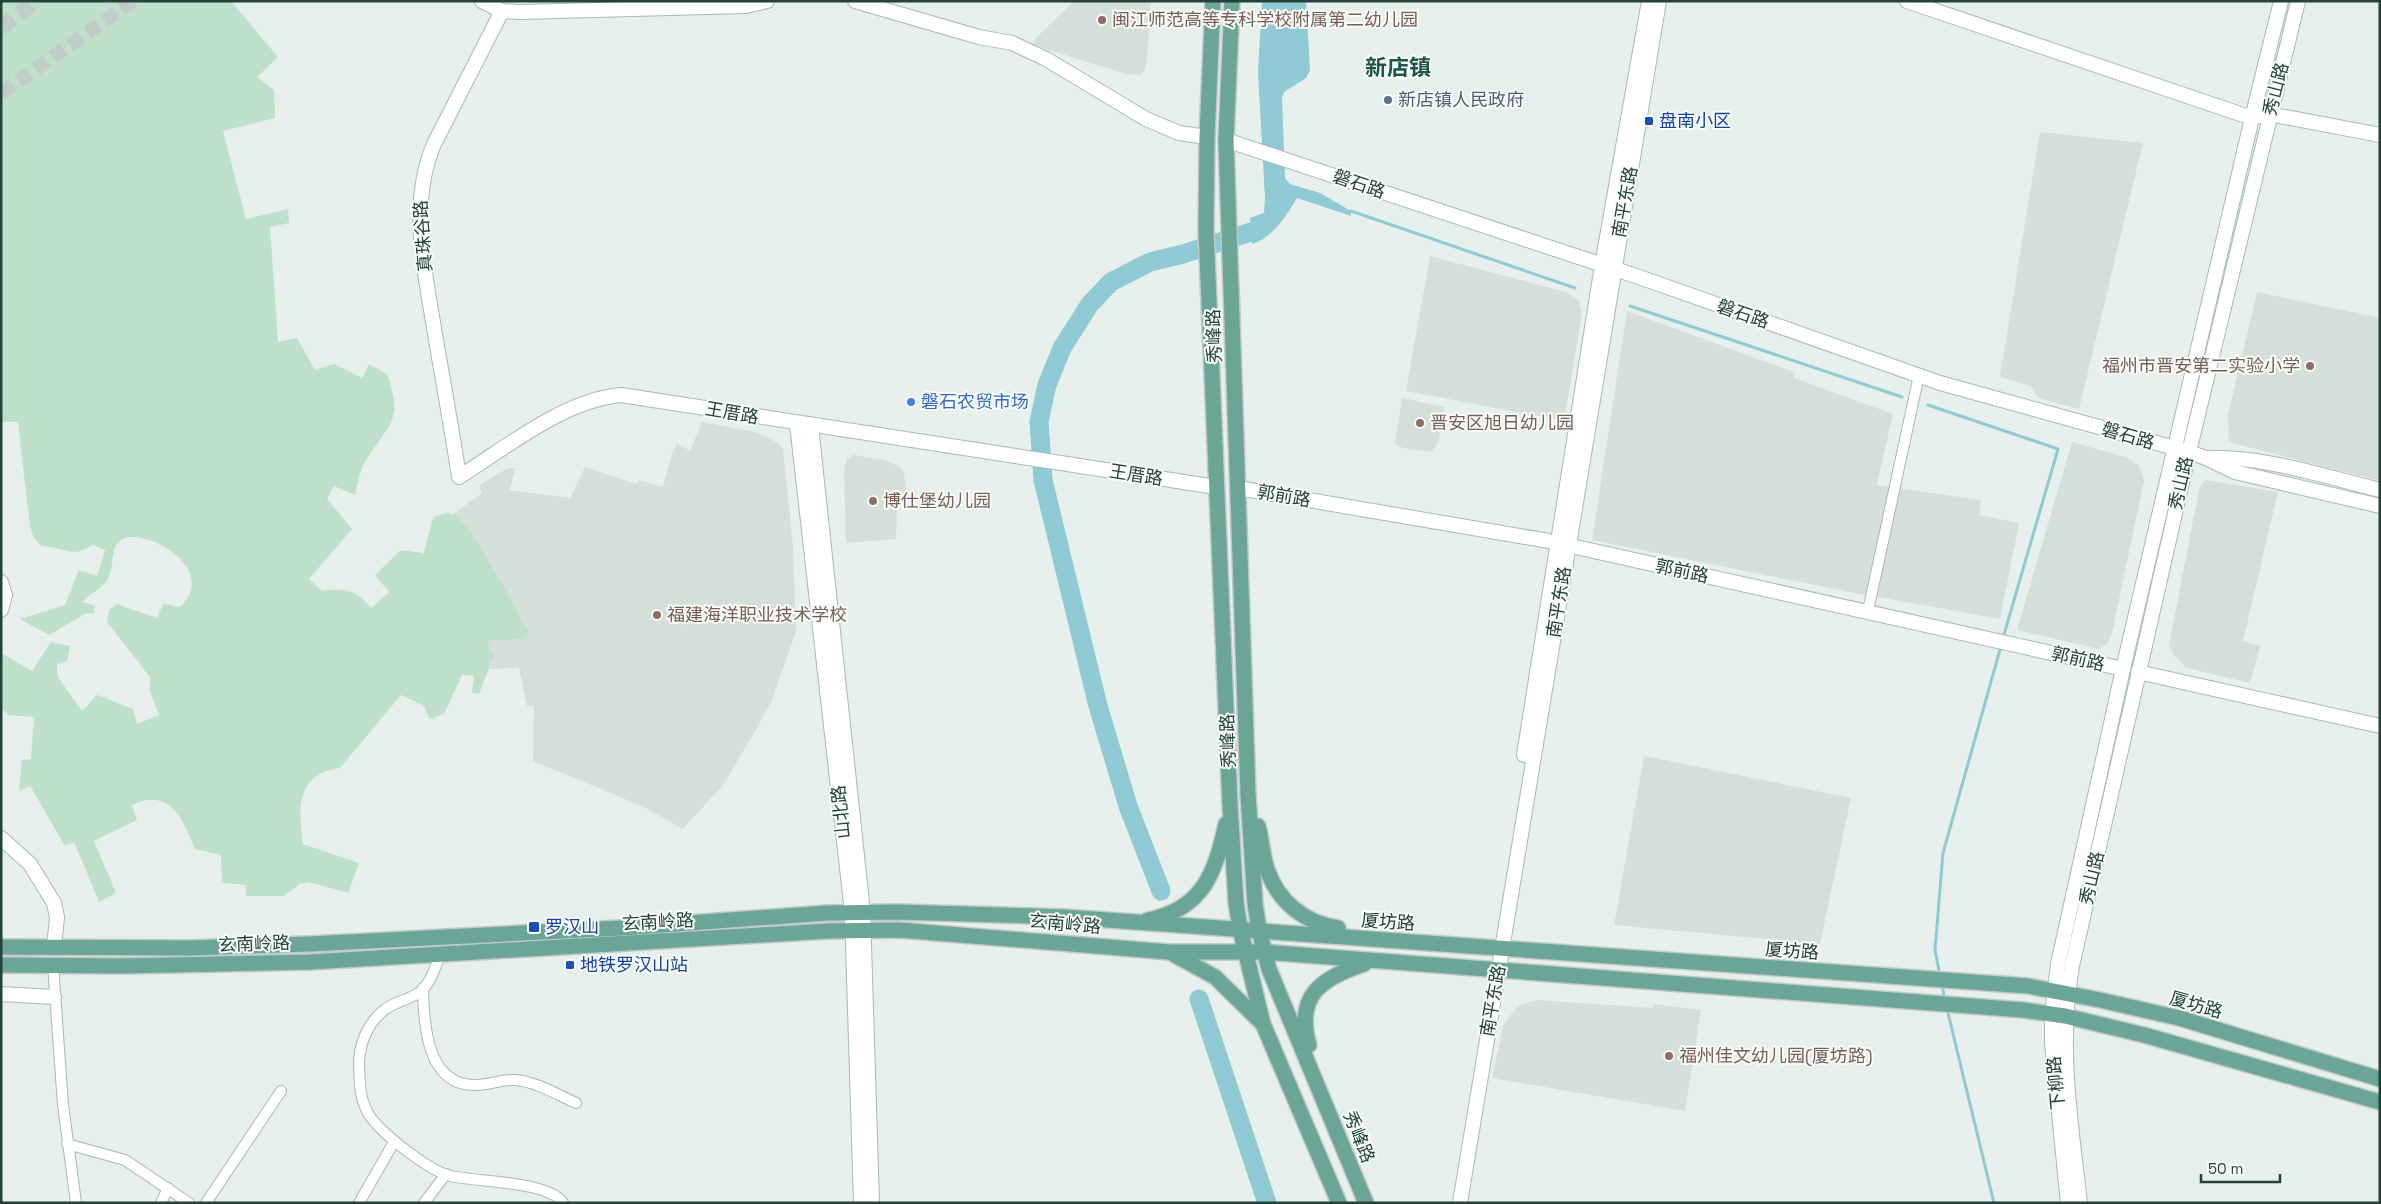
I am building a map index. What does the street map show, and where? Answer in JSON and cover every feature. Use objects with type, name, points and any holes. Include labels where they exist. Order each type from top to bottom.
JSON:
[{"type":"main road","points":[[482,1],[502,10],[525,12],[736,6],[767,1]]},
{"type":"main road","points":[[855,1],[979,36],[1012,43],[1046,59],[1146,120],[1179,133],[1207,137]]},
{"type":"main road","name":"秀峰路","points":[[1213,1],[1207,137],[1207,269],[1230,805],[1240,929],[1263,1024],[1339,1203]]},
{"type":"main road","name":"秀峰路","points":[[1232,1],[1226,140],[1228,219],[1248,794],[1255,903],[1264,952],[1366,1203]]},
{"type":"main road","name":"南平东路","points":[[1460,1203],[1497,949],[1608,267],[1649,1]]},
{"type":"main road","name":"南平东路","points":[[1608,267],[1659,1]]},
{"type":"main road","points":[[1907,1],[2252,118],[2269,114],[2380,135]]},
{"type":"main road","name":"秀山路","points":[[2065,965],[2138,672],[2252,118],[2282,1]]},
{"type":"main road","name":"秀山路","points":[[2065,965],[2123,669],[2182,451],[2298,1]]},
{"type":"main road","name":"真珠谷路","points":[[459,477],[425,273],[419,219],[420,198],[426,166],[434,144],[502,10]]},
{"type":"main road","name":"磐石路","points":[[1226,140],[1261,150],[1608,267],[1956,388],[2206,458],[2235,472],[2380,506]]},
{"type":"main road","name":"王厝路","points":[[459,477],[566,411],[586,402],[621,395],[797,424],[1216,487]]},
{"type":"main road","name":"山北路","points":[[797,424],[858,912]]},
{"type":"main road","name":"山北路","points":[[812,426],[858,912],[872,1203]]},
{"type":"main road","name":"磐石路","points":[[2206,458],[2236,457],[2380,490]]},
{"type":"main road","name":"郭前路","points":[[1238,488],[1563,545],[2123,669]]},
{"type":"main road","points":[[1,582],[5,595],[1,610]]},
{"type":"main road","points":[[2138,672],[2380,726]]},
{"type":"main road","points":[[1248,794],[1267,870],[1274,885],[1287,903],[1314,922],[1368,939]]},
{"type":"main road","points":[[1132,923],[1166,916],[1184,906],[1199,892],[1215,867],[1230,805]]},
{"type":"main road","points":[[1,838],[30,864],[54,903],[57,917],[54,947]]},
{"type":"main road","name":"玄南岭路","points":[[1,947],[190,948],[309,944],[621,928],[858,912],[1065,917],[1191,927]]},
{"type":"main road","name":"厦坊路","points":[[1191,927],[1259,930],[1497,949],[2028,986],[2179,1018],[2380,1079]]},
{"type":"main road","name":"山北路","points":[[859,929],[861,1203]]},
{"type":"main road","name":"玄南岭路","points":[[1,965],[122,966],[310,962],[859,929],[905,930],[1169,952],[1197,959]]},
{"type":"main road","points":[[1197,959],[1245,951],[1264,952],[1939,1003],[2058,1015],[2144,1035],[2380,1102]]},
{"type":"main road","points":[[1197,959],[1263,1024]]},
{"type":"main road","points":[[1315,1079],[1304,1030],[1304,1019],[1309,1000],[1331,976],[1370,961]]},
{"type":"main road","name":"下柳路","points":[[2065,965],[2058,1015],[2054,1076],[2068,1203]]},
{"type":"main road","name":"南平东路","points":[[1453,1203],[1494,969]]},
{"type":"main road","points":[[1,994],[54,997]]},
{"type":"main road","name":"下柳路","points":[[2058,1015],[2080,1203]]},
{"type":"street","points":[[1868,611],[1919,375]]},
{"type":"street","points":[[438,963],[420,992],[383,1010],[365,1033],[359,1054],[360,1091],[366,1111],[394,1142],[446,1174],[541,1190],[559,1197],[562,1203]]},
{"type":"street","points":[[53,965],[67,1144],[76,1203]]},
{"type":"street","points":[[423,988],[424,1022],[430,1051],[440,1069],[459,1083],[477,1085],[514,1080],[530,1082],[576,1103]]},
{"type":"street","points":[[206,1203],[281,1091]]},
{"type":"street","points":[[359,1203],[394,1142]]},
{"type":"street","points":[[67,1144],[125,1160],[189,1203]]},
{"type":"street","points":[[424,1203],[446,1174]]},
{"type":"street","points":[[161,1203],[168,1188]]},
{"type":"shaded area","name":"闽江师范高等专科学校附属第二幼儿园","points":[[1074,1],[1151,1],[1147,62],[1144,71],[1140,75],[1126,74],[1033,45],[1035,39]]},
{"type":"shaded area","points":[[2040,132],[2143,143],[2079,409],[2038,398],[2031,386],[2000,377]]},
{"type":"shaded area","points":[[1430,256],[1566,292],[1579,300],[1582,315],[1564,421],[1406,391]]},
{"type":"shaded area","name":"福州市晋安第二实验小学","points":[[2257,292],[2380,318],[2380,481],[2229,442],[2228,415]]},
{"type":"shaded area","points":[[1627,311],[1794,372],[1794,378],[1893,414],[1877,485],[1981,500],[1979,515],[2019,523],[2000,619],[1850,592],[1592,540]]},
{"type":"shaded area","name":"晋安区旭日幼儿园","points":[[1402,398],[1444,407],[1438,443],[1431,452],[1403,448],[1395,444]]},
{"type":"shaded area","name":"福建海洋职业技术学校","points":[[702,422],[755,432],[777,442],[783,449],[793,547],[796,632],[771,702],[754,733],[724,784],[683,829],[642,806],[533,761],[534,706],[527,706],[519,668],[489,669],[492,664],[486,641],[522,639],[530,634],[485,557],[460,519],[453,514],[482,493],[479,485],[508,468],[515,468],[510,490],[570,498],[585,467],[636,484],[638,480],[663,487],[671,456],[677,443],[690,451]]},
{"type":"shaded area","points":[[2072,442],[2128,458],[2138,465],[2144,481],[2112,633],[2107,644],[2099,649],[2017,630]]},
{"type":"shaded area","name":"博仕堡幼儿园","points":[[853,455],[884,460],[900,467],[904,473],[907,494],[900,496],[902,506],[897,507],[896,539],[846,543],[844,468],[847,459]]},
{"type":"shaded area","points":[[2206,480],[2278,492],[2243,641],[2260,646],[2250,683],[2187,668],[2175,657],[2169,645],[2199,490],[2202,483]]},
{"type":"shaded area","points":[[1644,756],[1851,798],[1820,944],[1614,925]]},
{"type":"shaded area","points":[[1538,1000],[1653,1008],[1654,1004],[1701,1010],[1685,1111],[1492,1078],[1503,1026],[1515,1009],[1522,1004]]},
{"type":"green space","points":[[1,1],[231,1],[278,57],[257,77],[274,90],[275,118],[223,131],[246,219],[288,209],[289,223],[270,227],[278,342],[297,338],[315,370],[334,364],[362,378],[369,364],[387,374],[394,403],[394,414],[391,422],[363,466],[355,495],[334,486],[327,499],[352,529],[309,579],[322,591],[344,590],[355,594],[371,608],[389,592],[375,575],[401,550],[424,553],[433,517],[450,513],[455,515],[472,534],[530,634],[522,639],[487,641],[494,656],[479,694],[472,693],[474,676],[462,675],[444,714],[430,719],[423,705],[401,695],[340,768],[326,771],[315,777],[308,785],[303,794],[301,805],[300,817],[303,844],[359,863],[348,893],[308,882],[300,884],[284,896],[246,896],[246,885],[222,883],[221,855],[195,849],[180,817],[173,809],[165,803],[156,800],[145,800],[132,805],[137,820],[94,841],[116,893],[99,902],[74,842],[65,846],[30,786],[19,791],[22,760],[31,759],[34,717],[8,715],[1,707],[1,653],[32,671],[51,642],[70,646],[67,661],[57,664],[58,677],[82,711],[97,695],[133,709],[137,724],[159,715],[150,692],[150,677],[107,622],[109,610],[117,604],[157,618],[163,604],[180,607],[190,592],[191,578],[185,565],[174,553],[160,544],[131,537],[121,540],[117,544],[113,553],[108,579],[83,602],[95,606],[94,613],[85,614],[49,635],[20,619],[65,605],[79,570],[97,576],[105,550],[93,545],[79,551],[67,551],[41,546],[34,538],[30,527],[18,422],[1,422]]},
{"type":"water","points":[[1262,1],[1306,1],[1310,70],[1306,78],[1284,92],[1282,99],[1285,178],[1290,184],[1320,193],[1351,211],[1351,216],[1297,198],[1273,232],[1252,244],[1250,218],[1264,213],[1265,198],[1258,72]]},
{"type":"waterway","points":[[1351,211],[1575,288]]},
{"type":"waterway","points":[[1161,891],[1128,806],[1098,706],[1043,480],[1039,421],[1047,385],[1062,348],[1090,304],[1111,282],[1150,262],[1183,254],[1251,232]]},
{"type":"waterway","points":[[1630,306],[1902,397]]},
{"type":"waterway","points":[[1928,405],[2058,449],[2003,638]]},
{"type":"waterway","points":[[1940,976],[1935,950],[1943,853],[2001,646]]},
{"type":"waterway","points":[[1942,985],[1945,1001]]},
{"type":"waterway","points":[[1199,999],[1267,1203]]},
{"type":"waterway","points":[[1947,1009],[1994,1203]]},
{"type":"tunnel","points":[[1,28],[36,1]]},
{"type":"tunnel","points":[[1,93],[133,1]]},
{"type":"place","name":"闽江师范高等专科学校附属第二幼儿园","points":[[1102,20]]},
{"type":"place","name":"新店镇人民政府","points":[[1388,100]]},
{"type":"place","name":"盘南小区","points":[[1649,121]]},
{"type":"place","name":"福州市晋安第二实验小学","points":[[2310,366]]},
{"type":"place","name":"磐石农贸市场","points":[[911,402]]},
{"type":"place","name":"晋安区旭日幼儿园","points":[[1420,423]]},
{"type":"place","name":"博仕堡幼儿园","points":[[873,501]]},
{"type":"place","name":"福建海洋职业技术学校","points":[[657,615]]},
{"type":"place","name":"罗汉山","points":[[534,927]]},
{"type":"place","name":"地铁罗汉山站","points":[[570,965]]},
{"type":"place","name":"福州佳文幼儿园(厦坊路)","points":[[1669,1056]]},
{"type":"district","name":"新店镇","points":[[1398,67]]}]
